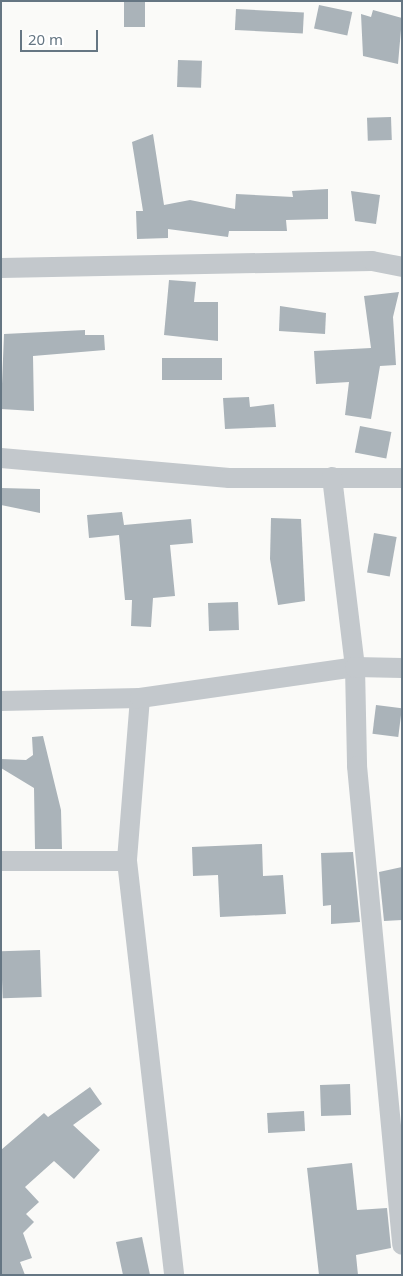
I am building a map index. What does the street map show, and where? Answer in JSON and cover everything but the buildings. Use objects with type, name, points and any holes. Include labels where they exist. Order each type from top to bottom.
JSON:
[{"type":"street","points":[[1,268],[372,261],[402,266]]},
{"type":"street","points":[[1,458],[229,478],[402,478]]},
{"type":"street","points":[[332,477],[356,667],[357,766],[402,1245]]},
{"type":"street","points":[[1,701],[140,698],[356,667],[402,668]]},
{"type":"street","points":[[140,698],[127,862],[174,1275]]},
{"type":"street","points":[[1,861],[127,862]]}]
